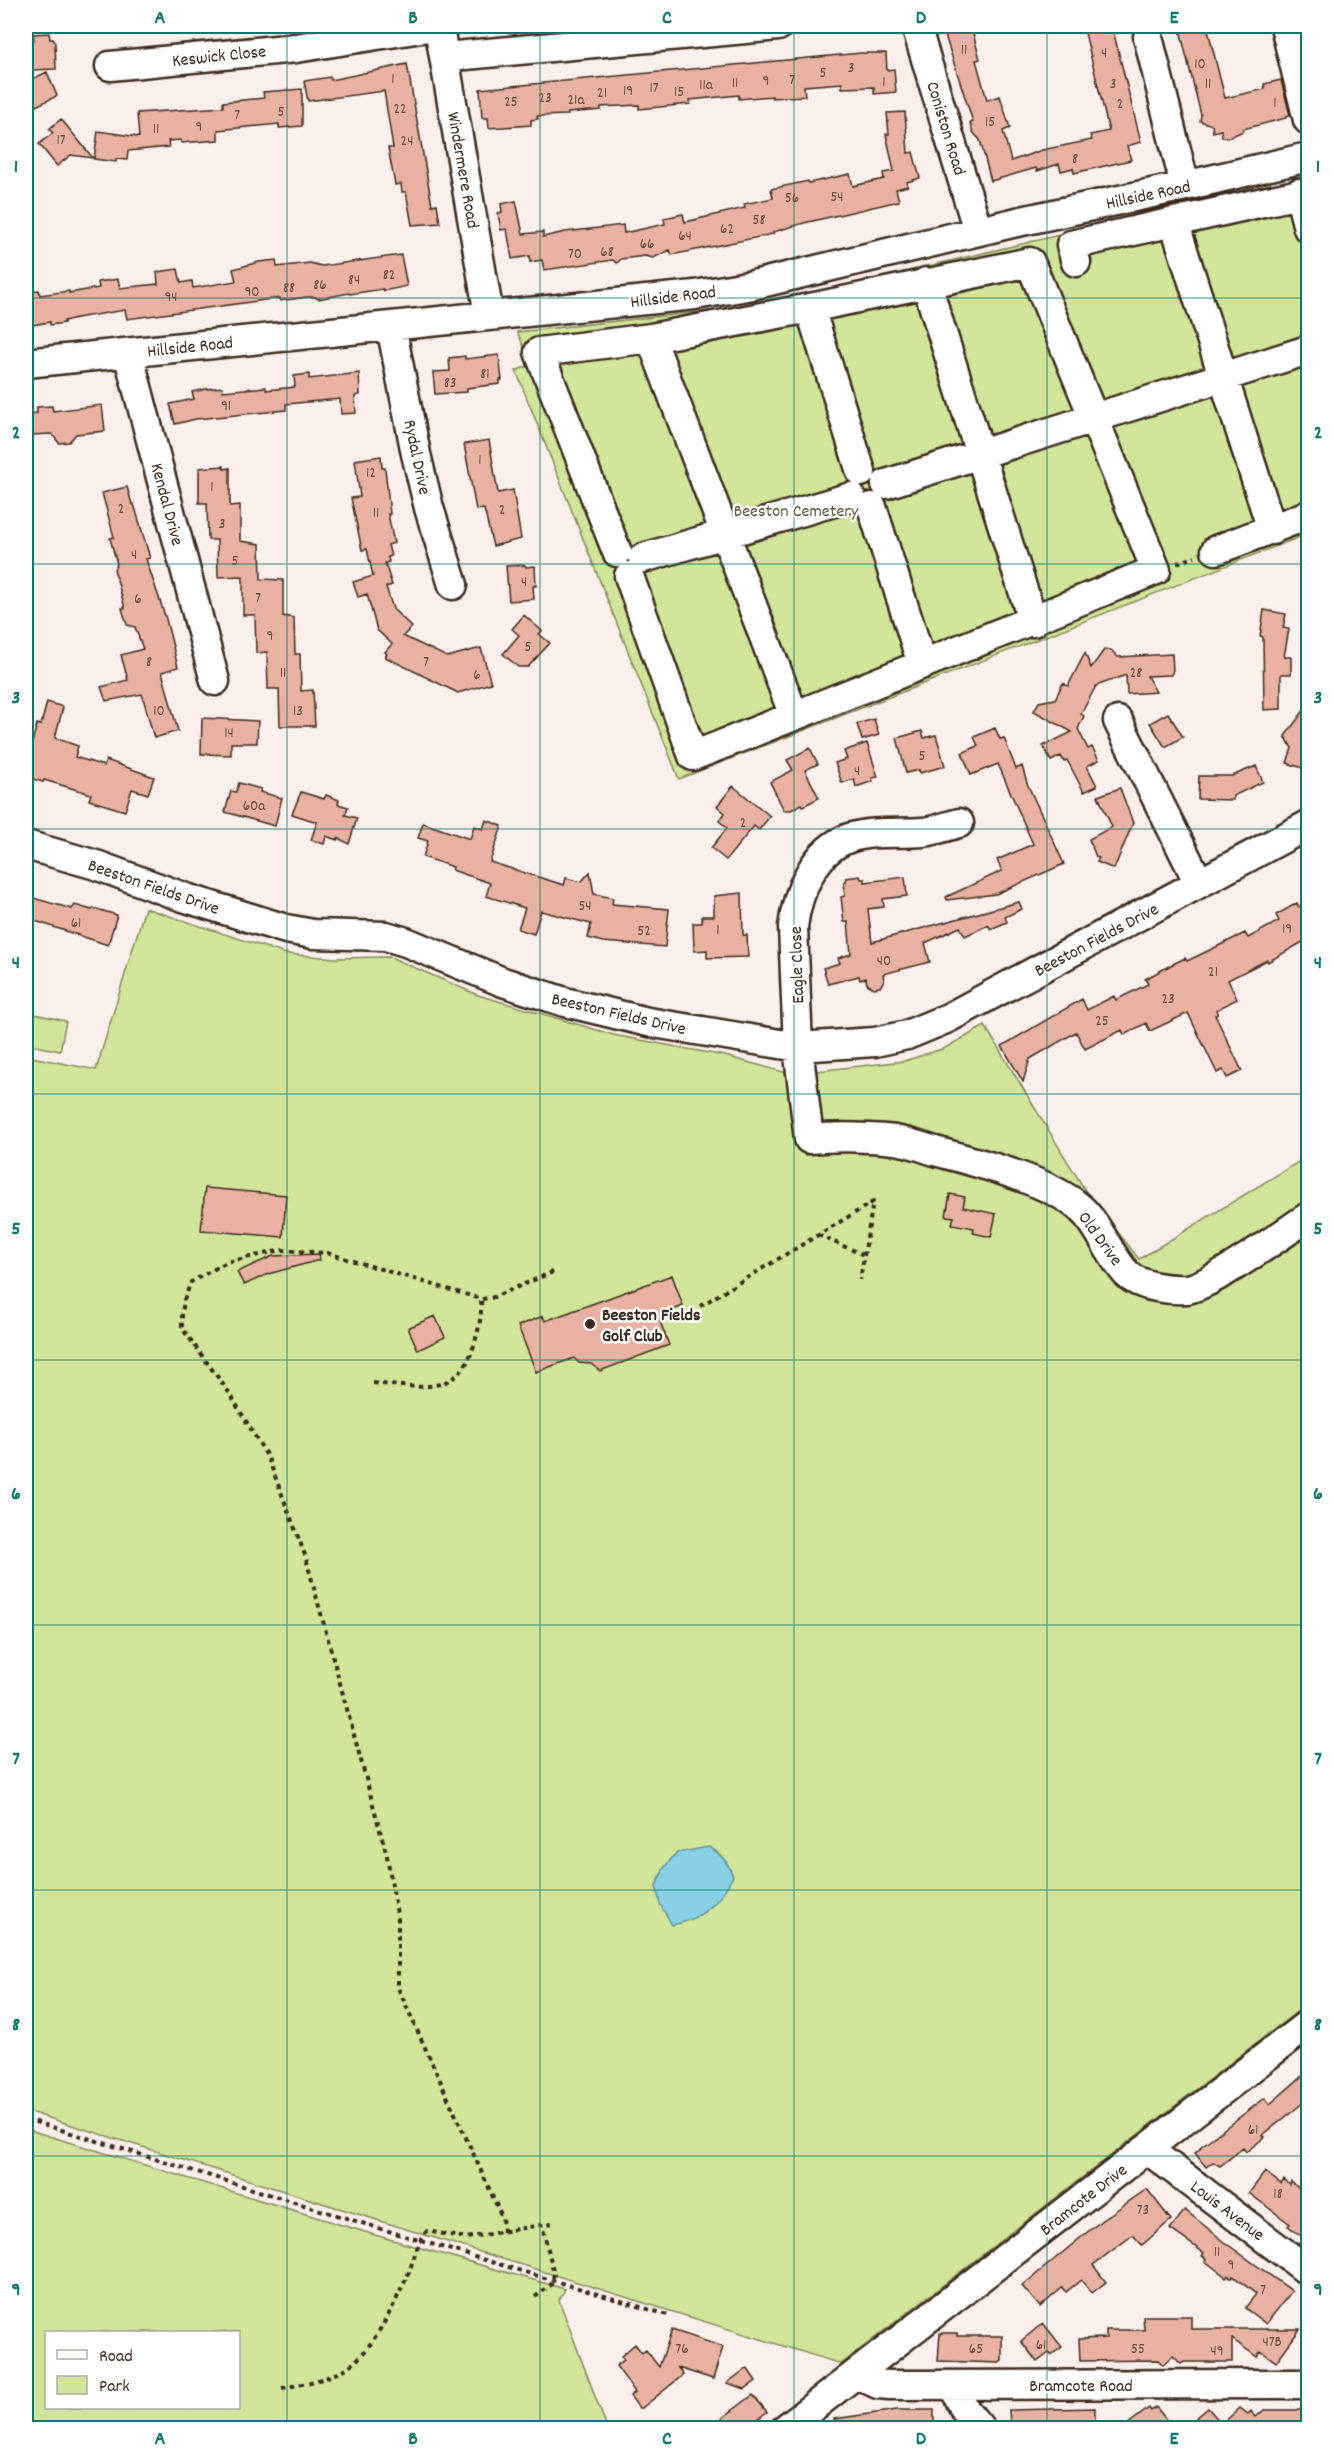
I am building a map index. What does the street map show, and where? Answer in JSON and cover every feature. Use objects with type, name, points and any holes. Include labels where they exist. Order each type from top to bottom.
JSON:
[{"type":"street","name":"Windermere Road","points":[[436,26],[445,57],[489,315]]},
{"type":"street","name":"Keswick Close","points":[[110,66],[296,48],[436,26]]},
{"type":"street","points":[[445,57],[778,26]]},
{"type":"street","name":"Coniston Road","points":[[916,26],[978,231]]},
{"type":"street","points":[[1280,31],[1308,120]]},
{"type":"street","points":[[1148,37],[1185,186]]},
{"type":"street","name":"Hillside Road","points":[[26,363],[694,295],[753,285],[1017,222],[1308,157]]},
{"type":"street","points":[[1076,262],[1071,245],[1304,192],[1308,228]]},
{"type":"street","points":[[1017,222],[1030,262],[1156,570],[693,756],[630,562],[538,352],[651,338],[810,308],[1030,262]]},
{"type":"street","points":[[1174,222],[1272,530]]},
{"type":"street","points":[[926,282],[1033,621]]},
{"type":"street","points":[[810,308],[922,664]]},
{"type":"street","name":"Rydal Drive","points":[[391,326],[416,454],[429,508],[453,585]]},
{"type":"street","points":[[651,338],[794,716]]},
{"type":"street","points":[[630,562],[980,455],[1308,350]]},
{"type":"street","name":"Kendal Drive","points":[[128,352],[219,662]]},
{"type":"street","points":[[1216,550],[1308,515]]},
{"type":"street","points":[[1118,721],[1198,883]]},
{"type":"street","name":"Eagle Close","points":[[809,1139],[798,1047],[793,927],[795,908],[811,871],[829,849],[848,838],[874,834],[928,843],[959,823]]},
{"type":"street","name":"Beeston Fields Drive","points":[[26,845],[96,865],[183,897],[286,929],[313,934],[386,936],[503,982],[565,1002],[648,1022],[798,1047],[875,1042],[907,1035],[948,1018],[1308,825]]},
{"type":"street","name":"Old Drive","points":[[809,1139],[842,1135],[898,1141],[963,1159],[1041,1186],[1058,1193],[1079,1207],[1094,1224],[1127,1275],[1145,1284],[1176,1289],[1198,1287],[1308,1217]]},
{"type":"street","name":"Bramcote Drive","points":[[786,2428],[1308,2024]]},
{"type":"street","name":"Louis Avenue","points":[[1147,2149],[1308,2271]]},
{"type":"street","name":"Bramcote Road","points":[[857,2374],[878,2384],[1308,2384]]},
{"type":"street","points":[[953,2385],[966,2410],[980,2428]]},
{"type":"path","points":[[1156,570],[1216,550]]},
{"type":"path","points":[[700,1306],[873,1202],[860,1280]]},
{"type":"path","points":[[818,1234],[864,1255]]},
{"type":"path","points":[[503,2232],[502,2217],[398,1988],[398,1920],[387,1856],[305,1555],[268,1458],[230,1394],[182,1328],[182,1314],[184,1300],[191,1282],[226,1262],[282,1250],[327,1253],[481,1299],[491,1298],[555,1271]]},
{"type":"path","points":[[373,1383],[419,1387],[455,1379],[470,1360],[483,1317],[481,1299]]},
{"type":"path","points":[[26,2119],[671,2316]]},
{"type":"path","points":[[282,2388],[316,2381],[345,2369],[359,2357],[380,2330],[427,2230],[466,2238],[552,2223]]},
{"type":"path","points":[[535,2297],[551,2285],[554,2274],[542,2225]]},
{"type":"green space","name":"Beeston Cemetery","points":[[1308,176],[1308,534],[679,779],[516,371],[532,364],[517,332],[764,305]]},
{"type":"green space","points":[[145,908],[286,954],[335,958],[390,957],[478,995],[614,1035],[725,1056],[791,1074],[904,1061],[945,1048],[985,1026],[1088,1195],[1139,1259],[1308,1156],[1308,2003],[841,2364],[26,2111],[26,1056],[96,1070]]},
{"type":"green space","points":[[26,1012],[66,1021],[60,1051],[26,1044]]},
{"type":"green space","points":[[26,2129],[375,2235],[565,2289],[559,2300],[607,2428],[26,2428]]},
{"type":"water","points":[[709,1847],[724,1859],[733,1876],[716,1902],[709,1908],[693,1919],[672,1925],[660,1904],[656,1886],[664,1868],[676,1853]]},
{"type":"building","points":[[942,26],[971,26],[980,59],[976,60],[987,100],[1000,96],[1010,128],[1003,131],[1011,161],[1042,150],[1092,140],[1090,135],[1109,131],[1084,29],[1112,26],[1141,142],[1127,146],[1131,160],[1074,173],[1073,168],[1061,171],[1059,164],[991,181],[980,140],[973,132],[970,123],[973,122]]},
{"type":"building","points":[[1179,26],[1207,26],[1225,98],[1265,89],[1264,84],[1281,80],[1290,115],[1243,129],[1230,137],[1222,137],[1221,130],[1213,132],[1212,125],[1200,121],[1201,115]]},
{"type":"building","points":[[49,33],[50,39],[53,39],[55,43],[56,69],[30,70],[28,41],[34,40],[33,34]]},
{"type":"building","points":[[861,53],[886,53],[887,70],[894,69],[896,92],[874,94],[874,87],[842,88],[842,83],[804,86],[805,96],[739,99],[739,95],[690,100],[690,104],[639,109],[639,105],[601,107],[601,110],[568,113],[568,115],[537,116],[538,119],[531,120],[531,125],[489,128],[488,118],[482,118],[480,89]]},
{"type":"building","points":[[407,64],[432,205],[437,204],[440,223],[412,225],[406,192],[402,192],[401,184],[395,185],[388,148],[393,148],[384,91],[308,101],[304,81],[330,77],[331,80]]},
{"type":"building","points":[[47,72],[57,96],[36,106],[26,82]]},
{"type":"building","points":[[302,89],[302,126],[279,128],[279,124],[218,130],[218,140],[181,143],[181,140],[168,141],[169,147],[128,151],[127,160],[116,159],[116,162],[94,159],[98,131],[139,137],[137,113],[223,107],[223,102],[264,98],[263,92]]},
{"type":"building","points":[[905,112],[908,153],[913,152],[920,178],[907,182],[908,186],[896,189],[899,201],[804,223],[773,232],[773,234],[672,255],[670,250],[653,258],[645,256],[621,259],[617,263],[613,260],[544,270],[542,260],[530,262],[530,256],[512,259],[507,229],[501,230],[498,213],[502,212],[501,204],[516,201],[523,234],[543,232],[543,237],[623,225],[624,233],[665,224],[664,218],[683,214],[685,222],[745,208],[744,204],[773,198],[771,189],[808,181],[809,183],[850,174],[853,186],[884,179],[883,173],[894,171],[886,134],[889,134],[887,113]]},
{"type":"building","points":[[61,119],[93,158],[71,155],[57,166],[39,144],[53,133],[49,129]]},
{"type":"building","points":[[401,255],[407,286],[384,291],[383,289],[349,293],[318,299],[307,297],[280,301],[280,298],[127,319],[125,310],[76,318],[64,321],[64,323],[50,325],[50,322],[26,326],[26,292],[39,290],[40,295],[69,291],[69,293],[99,288],[98,282],[118,279],[120,288],[158,284],[157,272],[178,269],[181,283],[192,281],[193,288],[236,281],[233,269],[259,262],[276,260],[277,267],[310,263],[322,266]]},
{"type":"building","points":[[499,355],[502,380],[500,384],[467,388],[467,392],[435,394],[433,372],[450,371],[449,358],[465,356],[465,359]]},
{"type":"building","points":[[359,373],[360,395],[355,396],[356,413],[341,414],[340,399],[286,404],[286,410],[196,419],[175,424],[170,404],[194,399],[192,392],[206,389],[222,387],[223,391],[295,387],[294,376],[309,374],[309,379]]},
{"type":"building","points":[[102,405],[105,431],[76,434],[69,442],[59,443],[52,434],[31,435],[29,414],[37,413],[37,407],[52,406],[53,411]]},
{"type":"building","points":[[489,440],[498,493],[513,490],[521,539],[493,546],[484,509],[476,510],[464,444]]},
{"type":"building","points":[[381,456],[382,468],[385,468],[390,514],[388,514],[394,543],[388,545],[391,556],[388,557],[389,562],[385,563],[392,585],[386,587],[393,609],[412,627],[403,636],[447,657],[481,648],[491,683],[458,693],[385,657],[387,654],[385,652],[392,644],[377,630],[367,594],[358,597],[353,582],[373,576],[367,549],[362,550],[351,498],[360,497],[355,460]]},
{"type":"building","points":[[224,466],[224,469],[230,468],[230,506],[240,505],[240,541],[260,544],[261,579],[283,580],[283,616],[294,618],[295,654],[300,654],[301,691],[313,690],[315,726],[280,726],[279,689],[268,689],[267,652],[256,653],[255,615],[243,615],[243,576],[218,577],[217,540],[208,540],[207,503],[199,503],[199,468]]},
{"type":"building","points":[[127,487],[150,558],[146,559],[166,619],[178,667],[162,672],[178,731],[154,738],[142,694],[106,701],[101,687],[128,680],[121,655],[143,649],[135,627],[127,625],[122,608],[125,608],[114,569],[117,564],[110,538],[114,537],[102,493]]},
{"type":"building","points":[[525,565],[526,567],[535,566],[534,599],[509,601],[506,566]]},
{"type":"building","points":[[1264,610],[1286,614],[1283,628],[1289,629],[1284,657],[1291,657],[1291,674],[1281,674],[1281,709],[1264,710],[1263,637],[1260,636]]},
{"type":"building","points":[[524,615],[542,631],[539,634],[550,643],[528,667],[518,667],[503,654],[519,635],[512,629]]},
{"type":"building","points":[[1104,650],[1111,650],[1118,657],[1172,654],[1173,670],[1171,675],[1147,676],[1156,692],[1127,694],[1126,675],[1096,686],[1081,714],[1084,716],[1078,729],[1088,749],[1092,747],[1099,760],[1087,766],[1097,786],[1084,792],[1067,760],[1064,762],[1061,756],[1051,761],[1043,746],[1072,732],[1034,711],[1039,702],[1055,699],[1063,683],[1068,686],[1085,653],[1091,668]]},
{"type":"building","points":[[47,702],[63,707],[55,738],[78,746],[75,757],[104,766],[106,760],[154,777],[148,794],[132,789],[125,811],[89,800],[91,794],[26,777],[26,748],[30,750],[37,724],[41,725]]},
{"type":"building","points":[[1308,705],[1308,750],[1303,768],[1287,763],[1292,748],[1285,736]]},
{"type":"building","points":[[1168,713],[1183,737],[1165,747],[1150,723]]},
{"type":"building","points":[[202,718],[258,721],[257,743],[231,743],[231,755],[201,754]]},
{"type":"building","points":[[874,719],[879,735],[862,740],[857,724]]},
{"type":"building","points":[[995,728],[1000,739],[1004,738],[1016,769],[1022,766],[1027,783],[1064,864],[996,894],[947,900],[946,897],[1002,871],[997,860],[1033,844],[998,764],[971,775],[962,753],[978,746],[974,737]]},
{"type":"building","points":[[922,731],[924,738],[936,735],[945,766],[920,773],[919,770],[906,773],[897,738]]},
{"type":"building","points":[[867,743],[878,777],[856,787],[854,779],[842,783],[835,763],[847,759],[844,751]]},
{"type":"building","points":[[810,748],[818,764],[805,770],[819,798],[803,806],[802,804],[791,810],[784,810],[770,782],[793,770],[787,760]]},
{"type":"building","points":[[1256,766],[1263,782],[1233,796],[1233,800],[1198,799],[1199,776],[1232,776]]},
{"type":"building","points":[[239,783],[282,798],[275,826],[225,812],[231,791],[236,792]]},
{"type":"building","points":[[733,786],[770,816],[759,830],[754,826],[726,860],[711,848],[727,828],[719,821],[725,813],[717,806]]},
{"type":"building","points":[[1120,788],[1133,823],[1114,869],[1097,862],[1099,858],[1096,857],[1089,839],[1112,827],[1098,796]]},
{"type":"building","points":[[301,792],[324,799],[326,795],[339,800],[338,804],[348,807],[345,815],[357,818],[349,844],[338,838],[337,840],[326,836],[324,844],[311,840],[317,822],[292,814]]},
{"type":"building","points":[[486,820],[502,826],[490,862],[564,885],[566,878],[581,882],[590,872],[594,894],[613,898],[612,904],[669,909],[665,947],[603,942],[588,938],[591,924],[541,911],[534,934],[518,929],[525,908],[486,896],[490,883],[423,857],[428,841],[418,838],[423,823],[470,839],[474,826],[483,829]]},
{"type":"building","points":[[860,876],[861,879],[865,879],[865,882],[905,877],[907,896],[883,899],[884,907],[868,909],[872,942],[1019,902],[1022,909],[1005,917],[1007,922],[991,929],[988,925],[965,936],[960,927],[925,943],[930,962],[883,974],[884,980],[880,987],[874,988],[867,984],[866,978],[860,980],[859,976],[828,984],[823,968],[840,963],[838,958],[851,954],[848,922],[844,922],[841,897],[845,896],[844,882],[846,878]]},
{"type":"building","points":[[742,893],[743,935],[747,935],[748,957],[707,958],[707,950],[694,951],[693,923],[702,923],[702,916],[714,916],[714,896]]},
{"type":"building","points":[[26,896],[72,909],[75,905],[117,915],[108,945],[26,918]]},
{"type":"building","points":[[1308,902],[1308,939],[1268,962],[1267,960],[1228,980],[1237,999],[1216,1010],[1218,1014],[1215,1015],[1242,1071],[1227,1078],[1223,1070],[1217,1073],[1188,1013],[1150,1031],[1146,1023],[1124,1035],[1122,1030],[1085,1049],[1076,1032],[1030,1059],[1023,1082],[1002,1046],[1082,999],[1087,1010],[1114,996],[1116,1000],[1148,984],[1145,979],[1169,966],[1185,958],[1187,961],[1245,933],[1248,938],[1279,921],[1276,915],[1297,903],[1299,907]]},
{"type":"building","points":[[205,1188],[286,1195],[283,1237],[201,1230]]},
{"type":"building","points":[[950,1194],[965,1197],[963,1207],[996,1214],[991,1237],[973,1233],[974,1228],[952,1224],[954,1217],[946,1216]]},
{"type":"building","points":[[319,1254],[320,1260],[268,1274],[244,1285],[237,1272],[273,1256]]},
{"type":"building","name":"Beeston Fields Golf Club","points":[[672,1275],[683,1306],[658,1316],[669,1345],[600,1371],[591,1364],[579,1363],[574,1358],[536,1372],[518,1326],[543,1316],[545,1321]]},
{"type":"building","points":[[435,1316],[445,1337],[418,1350],[408,1328]]},
{"type":"building","points":[[1308,2071],[1308,2099],[1263,2135],[1265,2137],[1246,2152],[1243,2148],[1220,2166],[1213,2162],[1206,2167],[1195,2153],[1200,2147],[1265,2098],[1270,2104]]},
{"type":"building","points":[[1265,2172],[1281,2184],[1284,2180],[1290,2185],[1291,2182],[1308,2195],[1308,2241],[1288,2226],[1290,2224],[1249,2193]]},
{"type":"building","points":[[1147,2189],[1171,2220],[1142,2245],[1133,2235],[1093,2265],[1106,2282],[1092,2293],[1081,2280],[1066,2292],[1062,2288],[1040,2307],[1022,2286],[1102,2220]]},
{"type":"building","points":[[1185,2210],[1292,2291],[1266,2324],[1245,2308],[1256,2294],[1233,2276],[1232,2278],[1228,2275],[1226,2277],[1205,2261],[1207,2259],[1202,2256],[1204,2253],[1170,2229]]},
{"type":"building","points":[[1143,2316],[1191,2316],[1191,2329],[1300,2329],[1276,2362],[1261,2351],[1257,2357],[1232,2339],[1232,2362],[1184,2362],[1181,2364],[1173,2356],[1163,2365],[1158,2360],[1080,2361],[1079,2339],[1106,2338],[1106,2330],[1144,2330]]},
{"type":"building","points":[[1043,2323],[1062,2347],[1037,2362],[1021,2341]]},
{"type":"building","points":[[672,2330],[723,2347],[713,2379],[678,2368],[683,2375],[642,2408],[639,2408],[630,2396],[635,2392],[616,2366],[624,2360],[621,2356],[635,2344],[642,2353],[646,2350],[659,2367]]},
{"type":"building","points":[[940,2333],[957,2333],[957,2336],[1002,2336],[1002,2361],[999,2363],[938,2361]]},
{"type":"building","points":[[747,2368],[756,2381],[745,2389],[727,2383]]},
{"type":"building","points":[[753,2395],[767,2412],[746,2428],[709,2428]]},
{"type":"building","points":[[1156,2407],[1173,2428],[1123,2428],[1149,2408],[1151,2411]]},
{"type":"building","points":[[1095,2408],[1095,2424],[1074,2424],[1074,2428],[1019,2428],[1019,2425],[1010,2425],[1009,2410]]},
{"type":"building","points":[[1208,2408],[1222,2424],[1240,2408],[1248,2414],[1251,2411],[1256,2417],[1264,2410],[1308,2410],[1308,2428],[1184,2428]]},
{"type":"building","points":[[897,2410],[934,2410],[934,2428],[834,2428],[834,2419]]},
{"type":"place","name":"Beeston Fields Golf Club","points":[[590,1324]]}]
